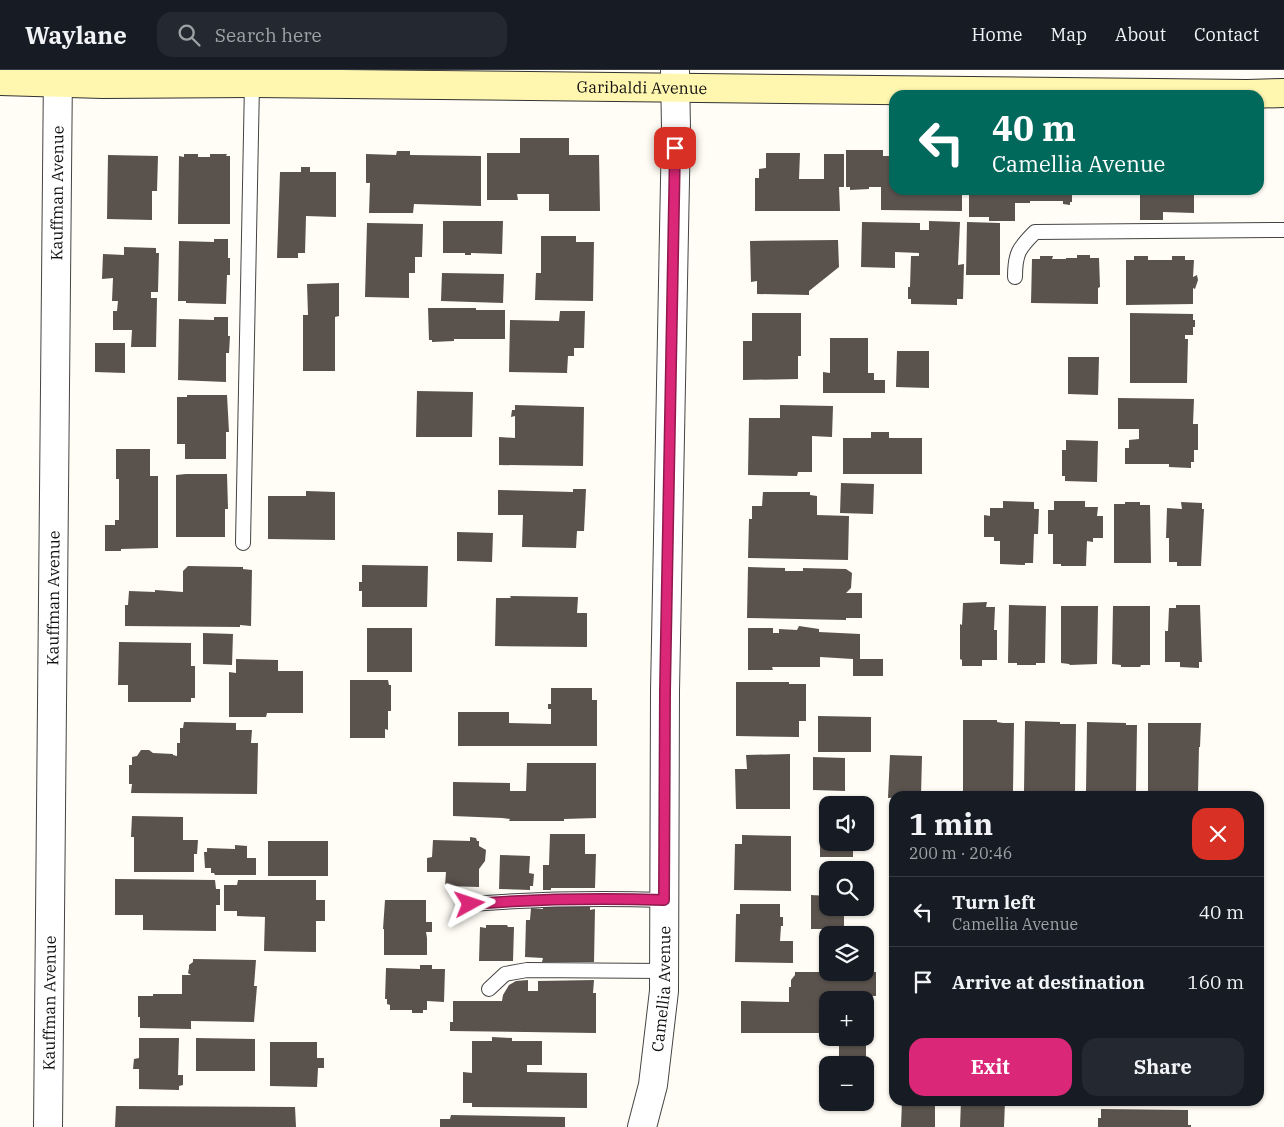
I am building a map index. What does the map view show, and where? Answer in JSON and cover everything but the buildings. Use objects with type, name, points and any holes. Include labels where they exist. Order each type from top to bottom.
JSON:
[{"type":"street","name":"Garibaldi Avenue","points":[[0,81],[58,76],[103,84],[675,79],[1094,90]]},
{"type":"street","name":"Kauffman Avenue","points":[[48,1127],[58,76]]},
{"type":"street","name":"Camellia Avenue","points":[[642,1127],[653,1085],[664,991],[665,691],[675,79]]},
{"type":"street","name":"Garibaldi Avenue","points":[[1264,94],[1284,93]]},
{"type":"lane","points":[[243,543],[252,83]]},
{"type":"lane","points":[[1015,277],[1015,263],[1020,247],[1035,232],[1284,230]]},
{"type":"lane","points":[[470,904],[586,898],[664,900]]},
{"type":"lane","points":[[490,989],[505,974],[527,970],[664,971]]},
{"type":"route","points":[[470,904],[595,898],[664,900],[665,691],[675,148]]}]
